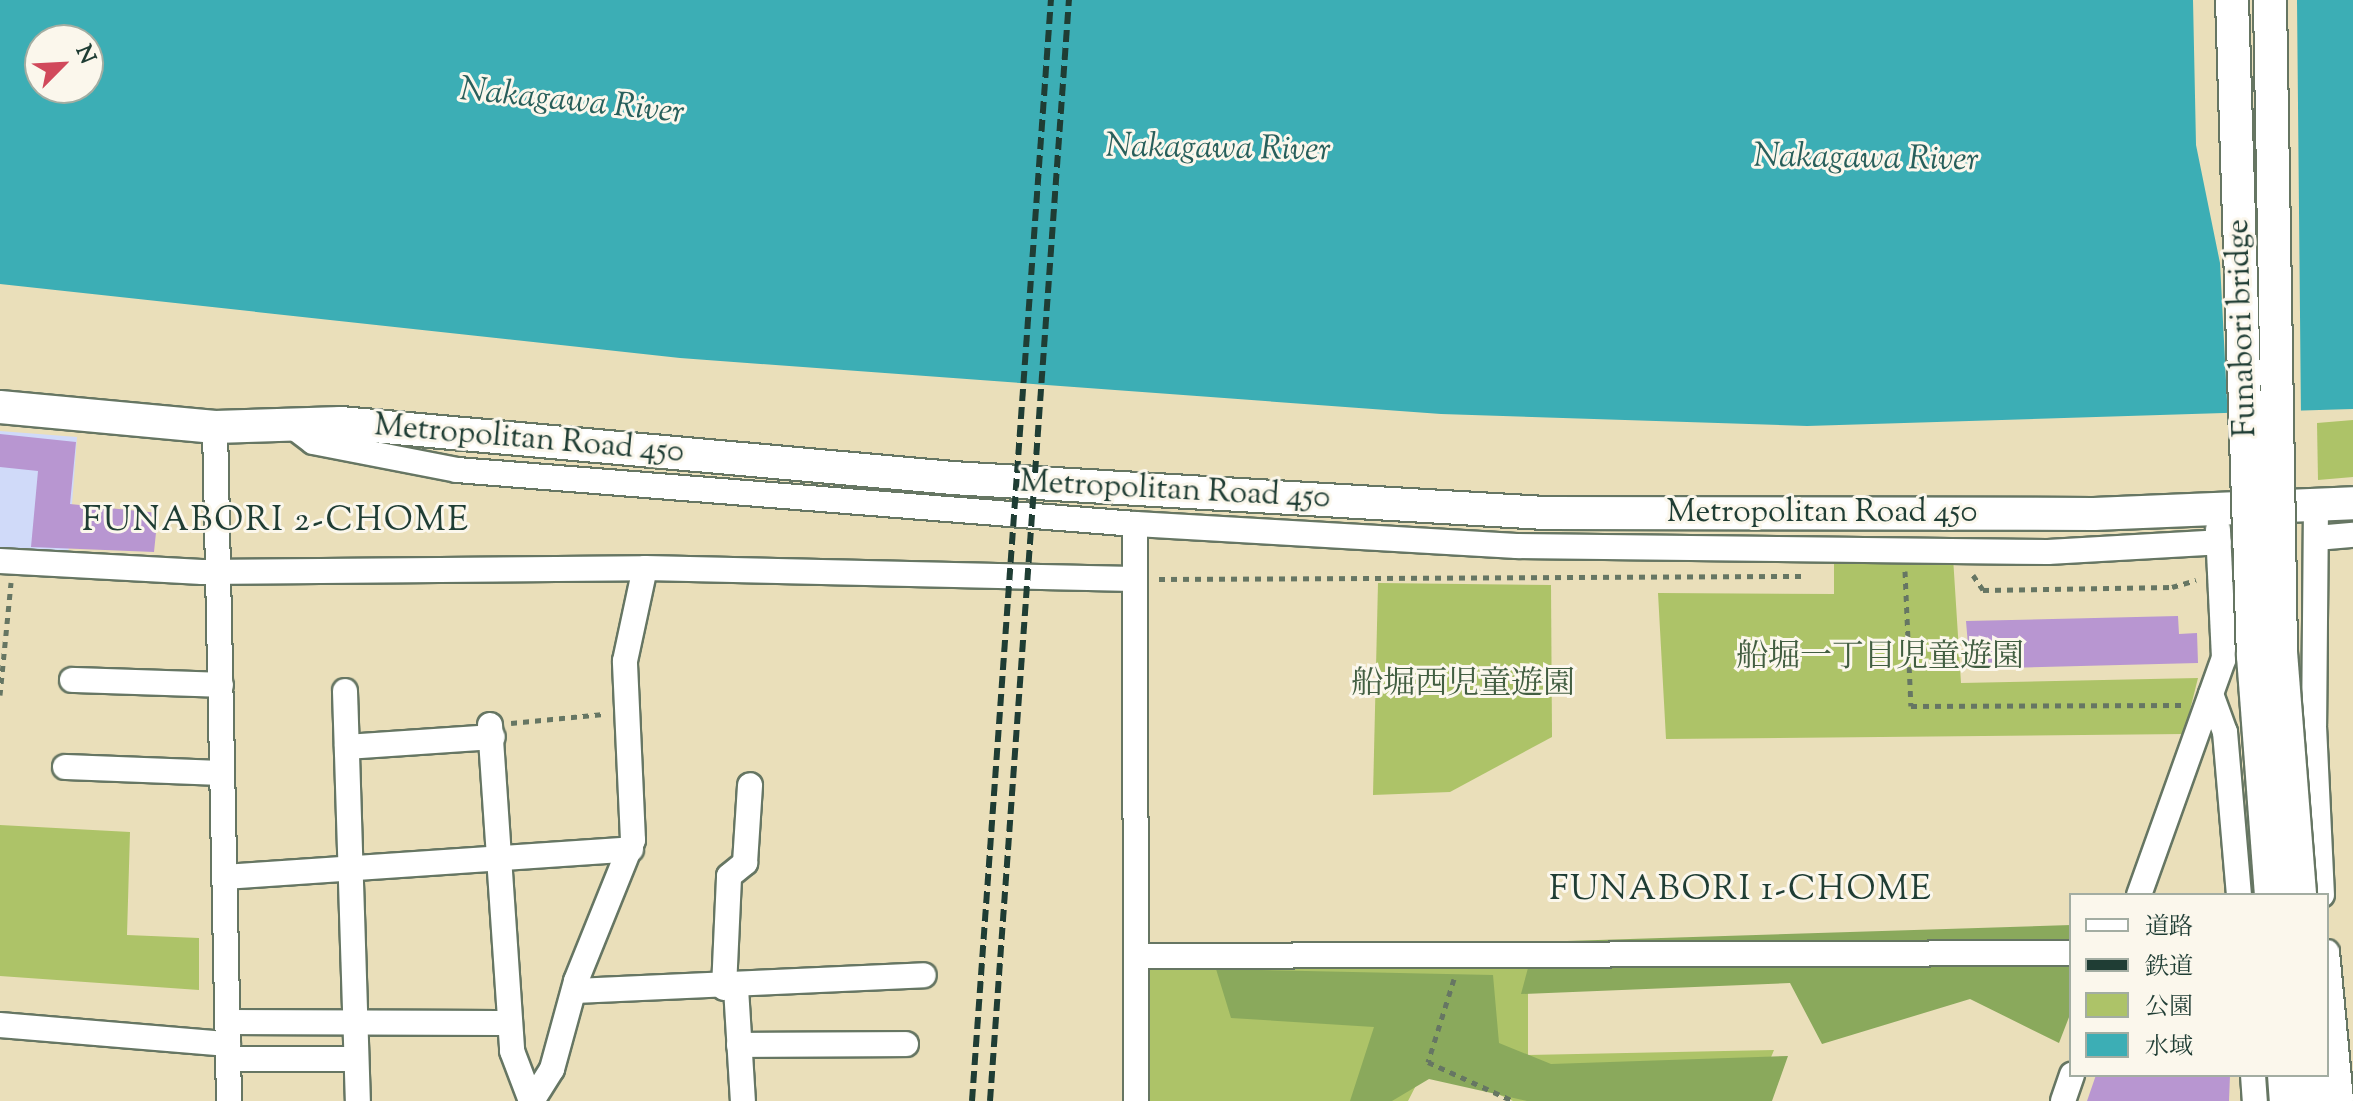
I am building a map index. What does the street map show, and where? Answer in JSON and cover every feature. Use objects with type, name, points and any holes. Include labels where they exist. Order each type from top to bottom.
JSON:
[{"type":"main road","name":"Funabori bridge","points":[[2232,0],[2253,655]]},
{"type":"main road","name":"Funabori bridge","points":[[2253,655],[2270,0]]},
{"type":"main road","name":"Metropolitan Road 450","points":[[0,407],[215,427],[288,423],[952,478],[1544,513],[2218,508],[2353,503]]},
{"type":"main road","points":[[2253,655],[2271,893]]},
{"type":"main road","points":[[2253,655],[2300,893]]},
{"type":"main road","points":[[2284,1077],[2286,1101]]},
{"type":"main road","points":[[2313,1077],[2315,1101]]},
{"type":"street","points":[[288,423],[313,442],[457,470],[1135,524],[1517,546],[1904,562],[1955,551],[2219,542]]},
{"type":"street","points":[[215,427],[229,1101]]},
{"type":"street","points":[[2316,506],[2322,893]]},
{"type":"street","points":[[2218,508],[2221,579],[2253,655]]},
{"type":"street","points":[[1135,524],[1136,1101]]},
{"type":"street","points":[[2317,538],[2353,535]]},
{"type":"street","points":[[7,561],[218,570],[645,568],[1134,579]]},
{"type":"street","points":[[532,1101],[552,1069],[576,991],[631,849],[625,661],[645,568]]},
{"type":"street","points":[[2140,893],[2209,699],[2253,655],[2316,570]]},
{"type":"street","points":[[72,680],[221,685]]},
{"type":"street","points":[[345,691],[358,1101]]},
{"type":"street","points":[[2209,699],[2225,732],[2239,893]]},
{"type":"street","points":[[347,747],[491,731],[512,1051],[532,1101]]},
{"type":"street","points":[[65,767],[222,773]]},
{"type":"street","points":[[743,1101],[739,1045],[730,988],[729,876],[745,863],[750,785]]},
{"type":"street","points":[[225,877],[631,849]]},
{"type":"street","points":[[1136,956],[2069,953]]},
{"type":"street","points":[[2329,956],[2341,980],[2341,1101]]},
{"type":"street","points":[[576,991],[730,988],[924,975]]},
{"type":"street","points":[[228,1041],[355,1022],[510,1023]]},
{"type":"street","points":[[0,1025],[228,1041],[356,1059]]},
{"type":"street","points":[[739,1045],[906,1044]]},
{"type":"street","points":[[2063,1101],[2071,1077]]},
{"type":"street","points":[[2253,1077],[2255,1101]]},
{"type":"path","points":[[1955,551],[1983,590],[2172,587],[2178,580],[2221,579]]},
{"type":"path","points":[[0,695],[7,561]]},
{"type":"path","points":[[1890,575],[1904,562]]},
{"type":"path","points":[[1904,562],[1911,706],[2209,699]]},
{"type":"path","points":[[1134,579],[1812,576]]},
{"type":"path","points":[[491,731],[629,712]]},
{"type":"path","points":[[1461,955],[1428,1062],[1513,1101]]},
{"type":"shaded area","points":[[0,431],[77,437],[68,558],[0,553]]},
{"type":"green space","points":[[2353,420],[2353,477],[2318,480],[2317,423]]},
{"type":"green space","name":"船堀一丁目児童遊園","points":[[1953,557],[1961,683],[2198,678],[2184,734],[1666,739],[1658,593],[1834,594],[1834,560]]},
{"type":"green space","name":"船堀西児童遊園","points":[[1378,583],[1551,585],[1552,737],[1450,792],[1373,795]]},
{"type":"green space","points":[[0,825],[130,832],[127,935],[199,938],[199,990],[0,976]]},
{"type":"green space","points":[[2069,925],[2069,1017],[2059,1043],[1970,999],[1822,1044],[1790,983],[1521,994],[1535,942]]},
{"type":"green space","points":[[1528,955],[1528,1055],[1774,1050],[1753,1101],[1513,1101],[1428,1062],[1408,1101],[1136,1101],[1136,956]]},
{"type":"green space","points":[[1216,969],[1493,975],[1499,1043],[1551,1064],[1788,1056],[1772,1101],[1527,1101],[1429,1079],[1392,1101],[1350,1101],[1374,1027],[1231,1018]]},
{"type":"water","name":"Nakagawa River","points":[[0,0],[2353,0],[2353,409],[1807,426],[1441,414],[680,358],[0,284]]},
{"type":"pier","points":[[2193,0],[2297,0],[2301,418],[2228,420],[2220,263],[2196,145]]},
{"type":"building","points":[[0,434],[76,442],[70,504],[158,513],[154,552],[31,547],[38,471],[0,467]]},
{"type":"building","points":[[2178,616],[2179,634],[2197,633],[2198,663],[1970,669],[1966,621]]},
{"type":"building","points":[[2095,1077],[2230,1077],[2229,1101],[2087,1101]]},
{"type":"railway","points":[[972,1101],[1051,0]]},
{"type":"railway","points":[[990,1101],[1069,0]]},
{"type":"district","name":"FUNABORI 2-CHOME","points":[[276,522]]},
{"type":"district","name":"FUNABORI 1-CHOME","points":[[1741,891]]}]
